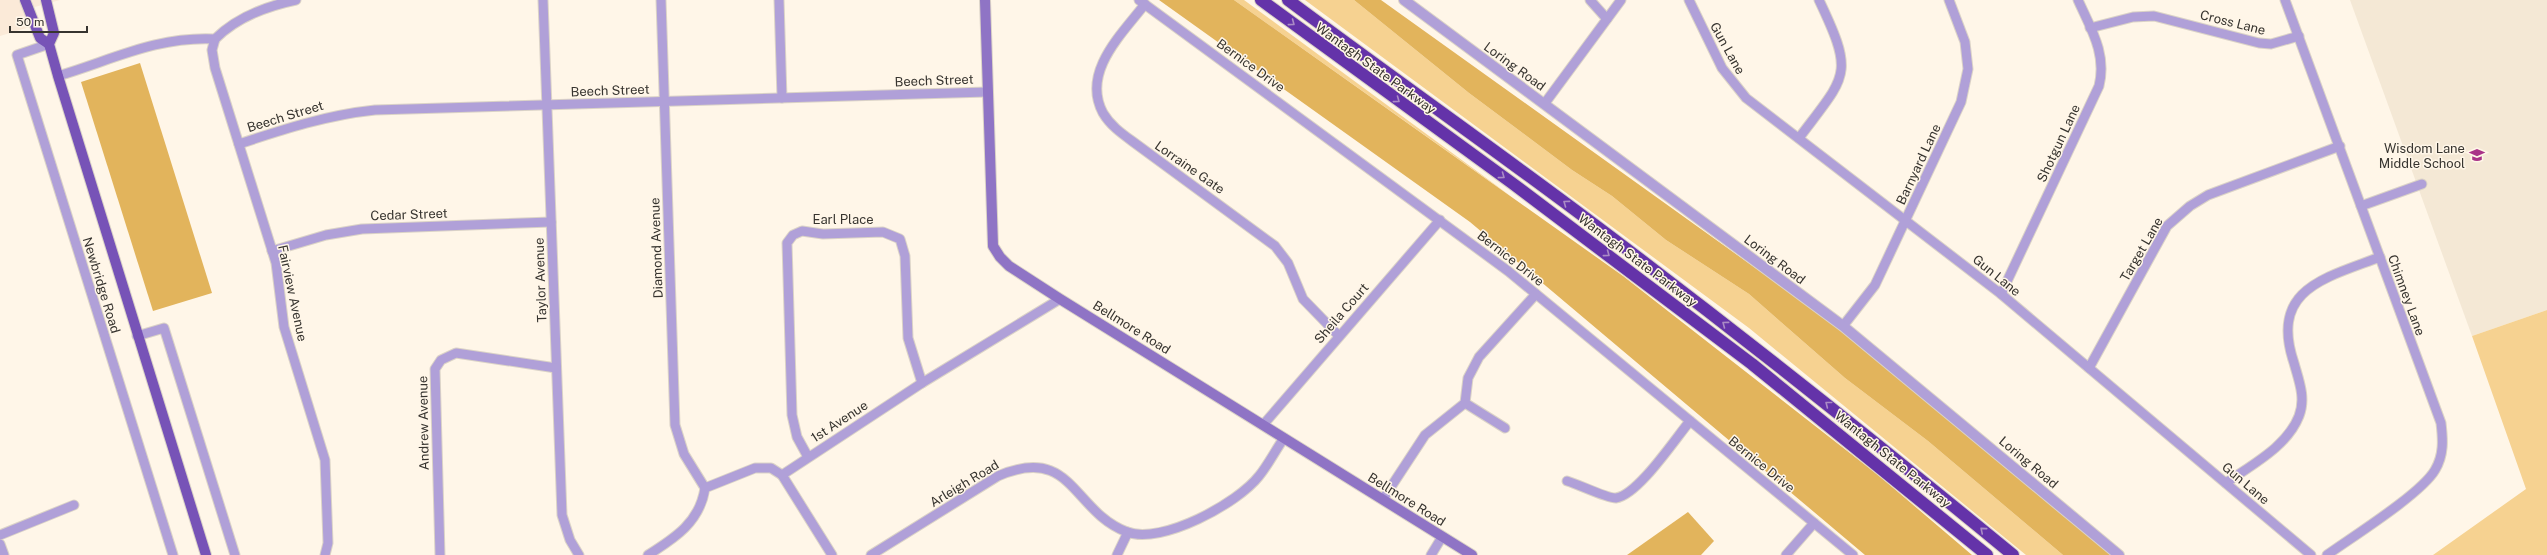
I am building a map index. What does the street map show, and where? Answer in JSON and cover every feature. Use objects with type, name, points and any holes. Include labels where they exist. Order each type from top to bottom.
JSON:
[{"type":"highway","name":"Wantagh State Parkway","points":[[1261,0],[1518,187],[1740,355],[1987,555]]},
{"type":"highway","name":"Wantagh State Parkway","points":[[1288,0],[1594,224],[1738,333],[1881,446],[2013,555]]},
{"type":"main road","name":"Newbridge Road","points":[[24,0],[40,38],[49,44]]},
{"type":"main road","name":"Newbridge Road","points":[[46,0],[54,33],[49,44],[58,76],[137,336],[206,555]]},
{"type":"main road","name":"Bellmore Road","points":[[985,0],[993,246],[1000,257],[1009,266],[1060,299],[1472,555]]},
{"type":"street","points":[[58,76],[149,45],[175,39],[215,39],[228,26],[271,7],[296,0]]},
{"type":"street","name":"Taylor Avenue","points":[[543,0],[562,516],[570,540],[579,555]]},
{"type":"street","name":"Diamond Avenue","points":[[661,0],[675,425],[684,454],[705,488]]},
{"type":"street","points":[[779,0],[782,98]]},
{"type":"street","name":"Loring Road","points":[[1404,0],[1545,103],[1843,326],[2119,555]]},
{"type":"street","points":[[1590,0],[1607,19]]},
{"type":"street","points":[[1545,103],[1621,0]]},
{"type":"street","name":"Gun Lane","points":[[1689,0],[1722,68],[1732,83],[1746,98],[2001,294],[2311,555]]},
{"type":"street","points":[[1799,138],[1837,87],[1842,72],[1842,54],[1819,0]]},
{"type":"street","name":"Barnyard Lane","points":[[1843,326],[1875,285],[1961,102],[1968,69],[1965,42],[1949,0]]},
{"type":"street","name":"Shotgun Lane","points":[[2001,294],[2099,86],[2102,73],[2101,54],[2078,0]]},
{"type":"street","name":"Chimney Lane","points":[[2285,0],[2362,206],[2440,423],[2444,443],[2442,454],[2435,471],[2420,488],[2327,555]]},
{"type":"street","name":"Bernice Drive","points":[[1142,2],[1440,220],[1536,294],[1854,555]]},
{"type":"street","name":"Lorraine Gate","points":[[1142,2],[1111,48],[1097,77],[1098,99],[1103,113],[1112,125],[1132,141],[1275,246],[1288,263],[1303,299],[1339,336]]},
{"type":"street","name":"Cross Lane","points":[[2090,28],[2133,17],[2154,16],[2259,43],[2271,44],[2299,36]]},
{"type":"street","name":"Fairview Avenue","points":[[215,39],[212,50],[215,68],[276,263],[284,327],[325,460],[328,543],[325,555]]},
{"type":"street","name":"Newbridge Road","points":[[49,44],[17,55],[173,555]]},
{"type":"street","name":"Beech Street","points":[[239,144],[340,114],[375,110],[987,92]]},
{"type":"street","name":"Target Lane","points":[[2089,368],[2167,226],[2177,215],[2208,195],[2340,146]]},
{"type":"street","points":[[2362,206],[2422,184]]},
{"type":"street","name":"Sheila Court","points":[[1263,425],[1440,220]]},
{"type":"street","name":"Cedar Street","points":[[272,251],[326,235],[362,228],[551,222]]},
{"type":"street","name":"Earl Place","points":[[808,457],[798,437],[792,415],[787,243],[793,235],[802,231],[823,234],[883,232],[900,239],[905,256],[908,338],[922,383]]},
{"type":"street","points":[[2226,483],[2281,443],[2291,431],[2299,416],[2302,402],[2301,386],[2288,347],[2287,333],[2292,311],[2297,301],[2308,288],[2319,280],[2380,257]]},
{"type":"street","points":[[1383,500],[1425,435],[1435,424],[1465,403],[1468,378],[1479,357],[1536,294]]},
{"type":"street","name":"1st Avenue","points":[[782,475],[922,383],[1060,299]]},
{"type":"street","name":"Newbridge Road","points":[[137,336],[164,328],[236,555]]},
{"type":"street","name":"Andrew Avenue","points":[[440,555],[435,369],[442,360],[456,353],[556,368]]},
{"type":"street","points":[[1465,403],[1505,428]]},
{"type":"street","points":[[1567,481],[1609,497],[1626,495],[1653,467],[1690,421]]},
{"type":"street","name":"Arleigh Road","points":[[871,555],[998,476],[1017,468],[1027,467],[1041,468],[1063,477],[1074,485],[1098,514],[1128,532],[1161,533],[1193,522],[1250,485],[1259,476],[1284,438]]},
{"type":"street","points":[[648,555],[677,537],[692,521],[704,499],[705,488],[755,468],[771,468],[782,475],[832,555]]},
{"type":"street","points":[[0,535],[74,505]]},
{"type":"street","points":[[1786,555],[1814,523]]},
{"type":"street","points":[[1117,555],[1128,532]]},
{"type":"street","points":[[1431,555],[1442,537]]},
{"type":"street","points":[[0,544],[4,555]]},
{"type":"shaded area","points":[[0,0],[60,0],[24,10],[30,27],[0,36]]},
{"type":"shaded area","points":[[1159,0],[1234,0],[1623,276],[1878,475],[1972,555],[1865,555],[1470,222]]},
{"type":"shaded area","points":[[1234,0],[1244,0],[1512,197]]},
{"type":"shaded area","points":[[1305,0],[1354,0],[1469,93],[1572,170],[1612,196],[1666,240],[1749,294],[1845,378],[1928,441],[2063,555],[2026,555],[1749,328]]},
{"type":"shaded area","points":[[1354,0],[1381,0],[1842,330],[2112,555],[2063,555],[1928,441],[1845,378],[1749,294],[1666,240],[1612,196],[1572,170],[1469,93]]},
{"type":"shaded area","name":"Wisdom Lane Middle School","points":[[2350,0],[2547,0],[2547,310],[2472,336]]},
{"type":"shaded area","points":[[140,63],[212,293],[153,311],[81,82]]},
{"type":"shaded area","points":[[2547,310],[2547,555],[2433,555],[2526,489],[2472,336]]},
{"type":"shaded area","points":[[1688,512],[1714,541],[1701,555],[1627,555]]},
{"type":"place","name":"Wisdom Lane Middle School","points":[[2477,155]]}]
